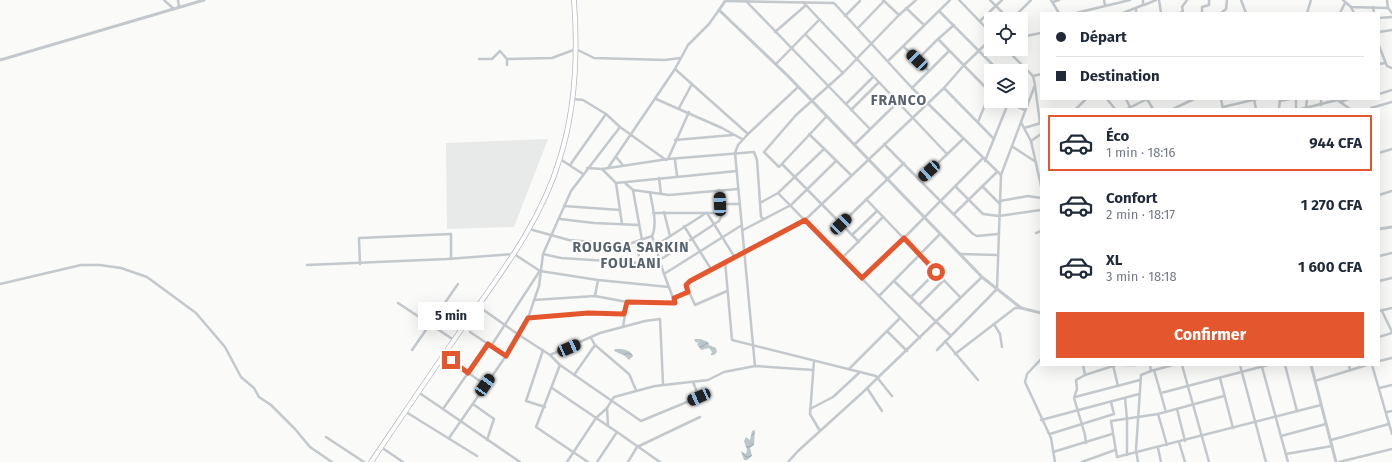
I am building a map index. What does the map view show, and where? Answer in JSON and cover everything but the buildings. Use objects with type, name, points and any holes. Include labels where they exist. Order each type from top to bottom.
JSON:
[{"type":"highway","points":[[371,462],[514,254],[529,229],[548,191],[560,159],[573,99],[576,49],[574,0]]},
{"type":"street","points":[[164,0],[174,10]]},
{"type":"street","points":[[178,0],[179,8]]},
{"type":"street","points":[[0,60],[204,0]]},
{"type":"street","points":[[607,168],[656,98],[675,69],[688,45],[709,24],[726,0],[833,3],[858,28],[912,88],[1001,175]]},
{"type":"street","points":[[826,117],[779,167],[765,153],[765,150],[796,115],[857,60],[899,15],[916,0]]},
{"type":"street","points":[[888,61],[950,0]]},
{"type":"street","points":[[959,0],[984,25]]},
{"type":"street","points":[[990,0],[1002,12]]},
{"type":"street","points":[[980,21],[1002,0]]},
{"type":"street","points":[[1019,12],[1031,0]]},
{"type":"street","points":[[1058,12],[1052,1],[1059,0]]},
{"type":"street","points":[[1104,0],[1105,5]]},
{"type":"street","points":[[1080,12],[1130,0]]},
{"type":"street","points":[[1143,0],[1143,5]]},
{"type":"street","points":[[1126,12],[1157,0],[1161,12]]},
{"type":"street","points":[[1182,12],[1183,11],[1182,7],[1187,0]]},
{"type":"street","points":[[1202,12],[1202,7],[1209,5],[1209,0]]},
{"type":"street","points":[[1222,12],[1226,9],[1227,0]]},
{"type":"street","points":[[1241,0],[1246,12]]},
{"type":"street","points":[[1307,12],[1311,0]]},
{"type":"street","points":[[1387,0],[1388,8],[1392,13]]},
{"type":"street","points":[[746,1],[870,129]]},
{"type":"street","points":[[845,16],[860,1]]},
{"type":"street","points":[[858,28],[883,1],[899,15]]},
{"type":"street","points":[[1340,12],[1344,1],[1351,6],[1354,12]]},
{"type":"street","points":[[803,2],[805,6],[947,154]]},
{"type":"street","points":[[775,32],[805,6]]},
{"type":"street","points":[[1351,6],[1388,8]]},
{"type":"street","points":[[1373,7],[1374,12]]},
{"type":"street","points":[[906,8],[924,25]]},
{"type":"street","points":[[1242,12],[1244,8]]},
{"type":"street","points":[[719,10],[776,64],[982,278],[1021,308]]},
{"type":"street","points":[[939,11],[992,64]]},
{"type":"street","points":[[1380,18],[1392,17]]},
{"type":"street","points":[[776,64],[819,20]]},
{"type":"street","points":[[917,60],[954,25]]},
{"type":"street","points":[[1380,32],[1392,30]]},
{"type":"street","points":[[1028,36],[1040,33]]},
{"type":"street","points":[[806,35],[843,73]]},
{"type":"street","points":[[938,39],[984,85]]},
{"type":"street","points":[[727,292],[695,305],[688,292],[686,284],[734,256],[805,220],[823,204],[867,159],[944,88],[984,45]]},
{"type":"street","points":[[903,46],[928,70]]},
{"type":"street","points":[[1380,48],[1387,66],[1392,68]]},
{"type":"street","points":[[479,59],[492,59],[500,51],[508,59],[552,58],[576,49],[594,58],[664,60],[680,58]]},
{"type":"street","points":[[912,88],[949,50]]},
{"type":"street","points":[[1013,56],[1033,76],[1040,117]]},
{"type":"street","points":[[507,65],[508,59]]},
{"type":"street","points":[[1380,64],[1386,62]]},
{"type":"street","points":[[675,69],[748,134]]},
{"type":"street","points":[[1033,76],[1040,74]]},
{"type":"street","points":[[846,104],[873,77]]},
{"type":"street","points":[[851,110],[879,82]]},
{"type":"street","points":[[680,108],[692,84]]},
{"type":"street","points":[[937,350],[997,289],[1001,175],[1035,85]]},
{"type":"street","points":[[754,366],[745,251],[735,153],[742,139],[798,87]]},
{"type":"street","points":[[944,88],[994,139]]},
{"type":"street","points":[[1380,94],[1392,90]]},
{"type":"street","points":[[656,98],[722,128],[742,139]]},
{"type":"street","points":[[573,99],[583,100],[606,114],[620,127],[667,159]]},
{"type":"street","points":[[1077,108],[1085,100]]},
{"type":"street","points":[[1108,100],[1114,108]]},
{"type":"street","points":[[1129,108],[1145,100]]},
{"type":"street","points":[[1175,108],[1192,100]]},
{"type":"street","points":[[1223,108],[1251,100]]},
{"type":"street","points":[[1307,100],[1306,108],[1337,100],[1349,108]]},
{"type":"street","points":[[1320,100],[1321,105]]},
{"type":"street","points":[[854,146],[898,102]]},
{"type":"street","points":[[1371,108],[1392,102]]},
{"type":"street","points":[[978,122],[984,108]]},
{"type":"street","points":[[862,278],[904,238],[940,200],[956,187],[984,159],[994,139],[1006,108]]},
{"type":"street","points":[[1021,108],[1025,110]]},
{"type":"street","points":[[667,159],[688,112]]},
{"type":"street","points":[[570,165],[606,114]]},
{"type":"street","points":[[1021,122],[1031,141],[1040,181]]},
{"type":"street","points":[[1024,128],[1040,123]]},
{"type":"street","points":[[449,438],[506,356],[528,318],[540,282],[543,254],[553,235],[571,191],[587,168],[620,127]]},
{"type":"street","points":[[809,134],[851,175]]},
{"type":"street","points":[[675,140],[733,135]]},
{"type":"street","points":[[1031,141],[1040,135]]},
{"type":"street","points":[[920,180],[963,139]]},
{"type":"street","points":[[884,144],[975,236],[998,234]]},
{"type":"street","points":[[1012,147],[1036,162]]},
{"type":"street","points":[[760,202],[778,193],[824,149]]},
{"type":"street","points":[[1380,152],[1392,149]]},
{"type":"street","points":[[587,168],[602,169],[622,164],[754,152],[757,157],[761,217],[764,219]]},
{"type":"street","points":[[616,157],[622,164]]},
{"type":"street","points":[[560,159],[583,174]]},
{"type":"street","points":[[676,160],[677,176]]},
{"type":"street","points":[[743,230],[791,205],[836,161]]},
{"type":"street","points":[[841,224],[904,163]]},
{"type":"street","points":[[782,164],[859,242]]},
{"type":"street","points":[[602,169],[616,183],[622,224]]},
{"type":"street","points":[[616,183],[737,171]]},
{"type":"street","points":[[954,214],[997,172]]},
{"type":"street","points":[[659,178],[661,194]]},
{"type":"street","points":[[624,182],[633,190],[661,194],[738,189]]},
{"type":"street","points":[[982,186],[1000,202]]},
{"type":"street","points":[[956,187],[983,214],[999,216],[1040,210]]},
{"type":"street","points":[[633,190],[642,240]]},
{"type":"street","points":[[660,260],[719,221],[721,213],[720,190]]},
{"type":"street","points":[[1380,195],[1392,191]]},
{"type":"street","points":[[534,300],[595,296],[627,302],[675,303],[668,287],[652,236],[654,231],[650,192]]},
{"type":"street","points":[[778,193],[920,338]]},
{"type":"street","points":[[1000,202],[1028,196],[1040,198]]},
{"type":"street","points":[[866,200],[960,297]]},
{"type":"street","points":[[720,204],[740,204]]},
{"type":"street","points":[[564,206],[620,210]]},
{"type":"street","points":[[852,235],[877,211]]},
{"type":"street","points":[[653,212],[721,213]]},
{"type":"street","points":[[664,212],[670,236]]},
{"type":"street","points":[[706,213],[734,256]]},
{"type":"street","points":[[655,246],[706,213]]},
{"type":"street","points":[[842,258],[883,217]]},
{"type":"street","points":[[560,219],[639,224]]},
{"type":"street","points":[[664,274],[721,236],[742,225]]},
{"type":"street","points":[[684,226],[711,269]]},
{"type":"street","points":[[1380,229],[1392,227]]},
{"type":"street","points":[[529,229],[569,240],[626,245],[636,243],[652,236]]},
{"type":"street","points":[[1036,233],[1040,231]]},
{"type":"street","points":[[360,264],[359,238],[450,234],[451,259]]},
{"type":"street","points":[[879,296],[940,234]]},
{"type":"street","points":[[543,254],[561,258],[639,263],[640,261],[636,243]]},
{"type":"street","points":[[1380,256],[1392,253]]},
{"type":"street","points":[[307,265],[360,264],[514,254],[540,271],[598,280],[668,287]]},
{"type":"street","points":[[959,254],[997,255]]},
{"type":"street","points":[[725,261],[731,338],[860,372],[877,378],[892,396]]},
{"type":"street","points":[[0,284],[81,265],[100,265],[121,268],[147,277],[196,313],[225,347],[240,377],[254,388],[259,397],[271,405],[295,429],[310,448],[332,462]]},
{"type":"street","points":[[443,409],[540,271]]},
{"type":"street","points":[[911,297],[936,272]]},
{"type":"street","points":[[788,462],[868,388],[960,297],[982,278]]},
{"type":"street","points":[[1380,281],[1392,278]]},
{"type":"street","points":[[595,296],[598,280]]},
{"type":"street","points":[[919,306],[944,280]]},
{"type":"street","points":[[894,281],[951,336]]},
{"type":"street","points":[[412,350],[458,284]]},
{"type":"street","points":[[674,298],[688,292]]},
{"type":"street","points":[[623,327],[627,302]]},
{"type":"street","points":[[398,303],[454,340]]},
{"type":"street","points":[[478,306],[543,350],[560,365],[641,421],[699,397],[693,382]]},
{"type":"street","points":[[955,354],[1015,308],[1040,313]]},
{"type":"street","points":[[1380,337],[1392,332],[1380,311],[1392,308]]},
{"type":"street","points":[[528,318],[588,313],[624,314]]},
{"type":"street","points":[[849,369],[900,318]]},
{"type":"street","points":[[550,355],[623,327],[645,321],[660,319],[663,384]]},
{"type":"street","points":[[994,324],[1000,334],[1002,347]]},
{"type":"street","points":[[887,331],[907,351]]},
{"type":"street","points":[[470,332],[506,356]]},
{"type":"street","points":[[591,338],[595,345],[629,374],[636,390]]},
{"type":"street","points":[[945,341],[978,380]]},
{"type":"street","points":[[574,375],[595,345]]},
{"type":"street","points":[[543,350],[526,401],[545,407]]},
{"type":"street","points":[[1380,361],[1392,358]]},
{"type":"street","points":[[451,360],[485,385]]},
{"type":"street","points":[[1040,360],[1027,374],[1025,382],[1050,434],[1055,462]]},
{"type":"street","points":[[814,361],[810,414],[820,431]]},
{"type":"street","points":[[560,365],[536,427],[588,462]]},
{"type":"street","points":[[567,462],[596,418],[607,408],[614,397],[663,384],[708,380],[735,369],[754,366],[813,370]]},
{"type":"street","points":[[1083,366],[1085,375]]},
{"type":"street","points":[[1086,443],[1083,424],[1074,398],[1077,389],[1076,380],[1085,375],[1111,366]]},
{"type":"street","points":[[1114,366],[1118,386]]},
{"type":"street","points":[[1151,366],[1161,393],[1166,412]]},
{"type":"street","points":[[1138,462],[1136,453],[1140,380],[1142,374],[1169,366]]},
{"type":"street","points":[[1182,366],[1209,462]]},
{"type":"street","points":[[1240,366],[1266,462]]},
{"type":"street","points":[[1161,393],[1265,366]]},
{"type":"street","points":[[1285,366],[1297,411]]},
{"type":"street","points":[[1311,366],[1336,462]]},
{"type":"street","points":[[1349,366],[1350,370]]},
{"type":"street","points":[[1315,381],[1364,366]]},
{"type":"street","points":[[1372,366],[1387,412],[1392,434]]},
{"type":"street","points":[[1262,367],[1288,462]]},
{"type":"street","points":[[810,409],[833,397],[860,372]]},
{"type":"street","points":[[1220,378],[1233,428]]},
{"type":"street","points":[[1074,398],[1140,380]]},
{"type":"street","points":[[1379,388],[1392,385]]},
{"type":"street","points":[[552,388],[660,462]]},
{"type":"street","points":[[868,388],[882,412]]},
{"type":"street","points":[[418,392],[520,462]]},
{"type":"street","points":[[1042,420],[1139,394]]},
{"type":"street","points":[[1224,396],[1158,414],[1111,421],[1117,457],[1158,448],[1321,405]]},
{"type":"street","points":[[1125,398],[1127,419],[1127,455]]},
{"type":"street","points":[[1050,434],[1114,414],[1111,402]]},
{"type":"street","points":[[473,404],[494,419],[487,440]]},
{"type":"street","points":[[607,408],[608,426]]},
{"type":"street","points":[[1177,409],[1185,441]]},
{"type":"street","points":[[405,411],[477,456]]},
{"type":"street","points":[[1387,412],[1392,411]]},
{"type":"street","points":[[1158,414],[1167,445]]},
{"type":"street","points":[[628,462],[638,447],[700,418]]},
{"type":"street","points":[[1280,436],[1327,424]]},
{"type":"street","points":[[1331,440],[1390,424]]},
{"type":"street","points":[[597,462],[617,432]]},
{"type":"street","points":[[1053,452],[1112,434]]},
{"type":"street","points":[[326,437],[364,462]]},
{"type":"street","points":[[1180,442],[1185,462]]},
{"type":"street","points":[[1286,454],[1332,446]]},
{"type":"street","points":[[381,447],[403,462]]},
{"type":"street","points":[[1158,448],[1161,462]]},
{"type":"street","points":[[1339,462],[1392,449]]},
{"type":"street","points":[[1082,462],[1115,450]]},
{"type":"shaded area","points":[[548,139],[514,227],[447,229],[446,143]]},
{"type":"water","points":[[694,339],[701,339],[708,342],[709,345],[716,348],[717,352],[714,355],[711,355],[712,352],[709,348],[701,350],[697,344],[699,341],[696,343]]},
{"type":"water","points":[[615,349],[623,349],[628,351],[633,356],[629,360],[625,356],[614,351]]},
{"type":"water","points":[[755,430],[754,445],[750,448],[752,456],[747,460],[744,460],[741,451],[746,454],[747,450],[744,441],[746,437],[750,440],[752,431]]},
{"type":"district","name":"FRANCO","points":[[899,100]]},
{"type":"district","name":"ROUGGA SARKIN FOULANI","points":[[631,256]]},
{"type":"route","points":[[451,360],[468,373],[488,344],[506,356],[528,318],[588,313],[624,314],[627,302],[675,303],[674,298],[688,292],[686,285],[690,281],[734,256],[805,220],[862,278],[904,238],[936,272]]}]
